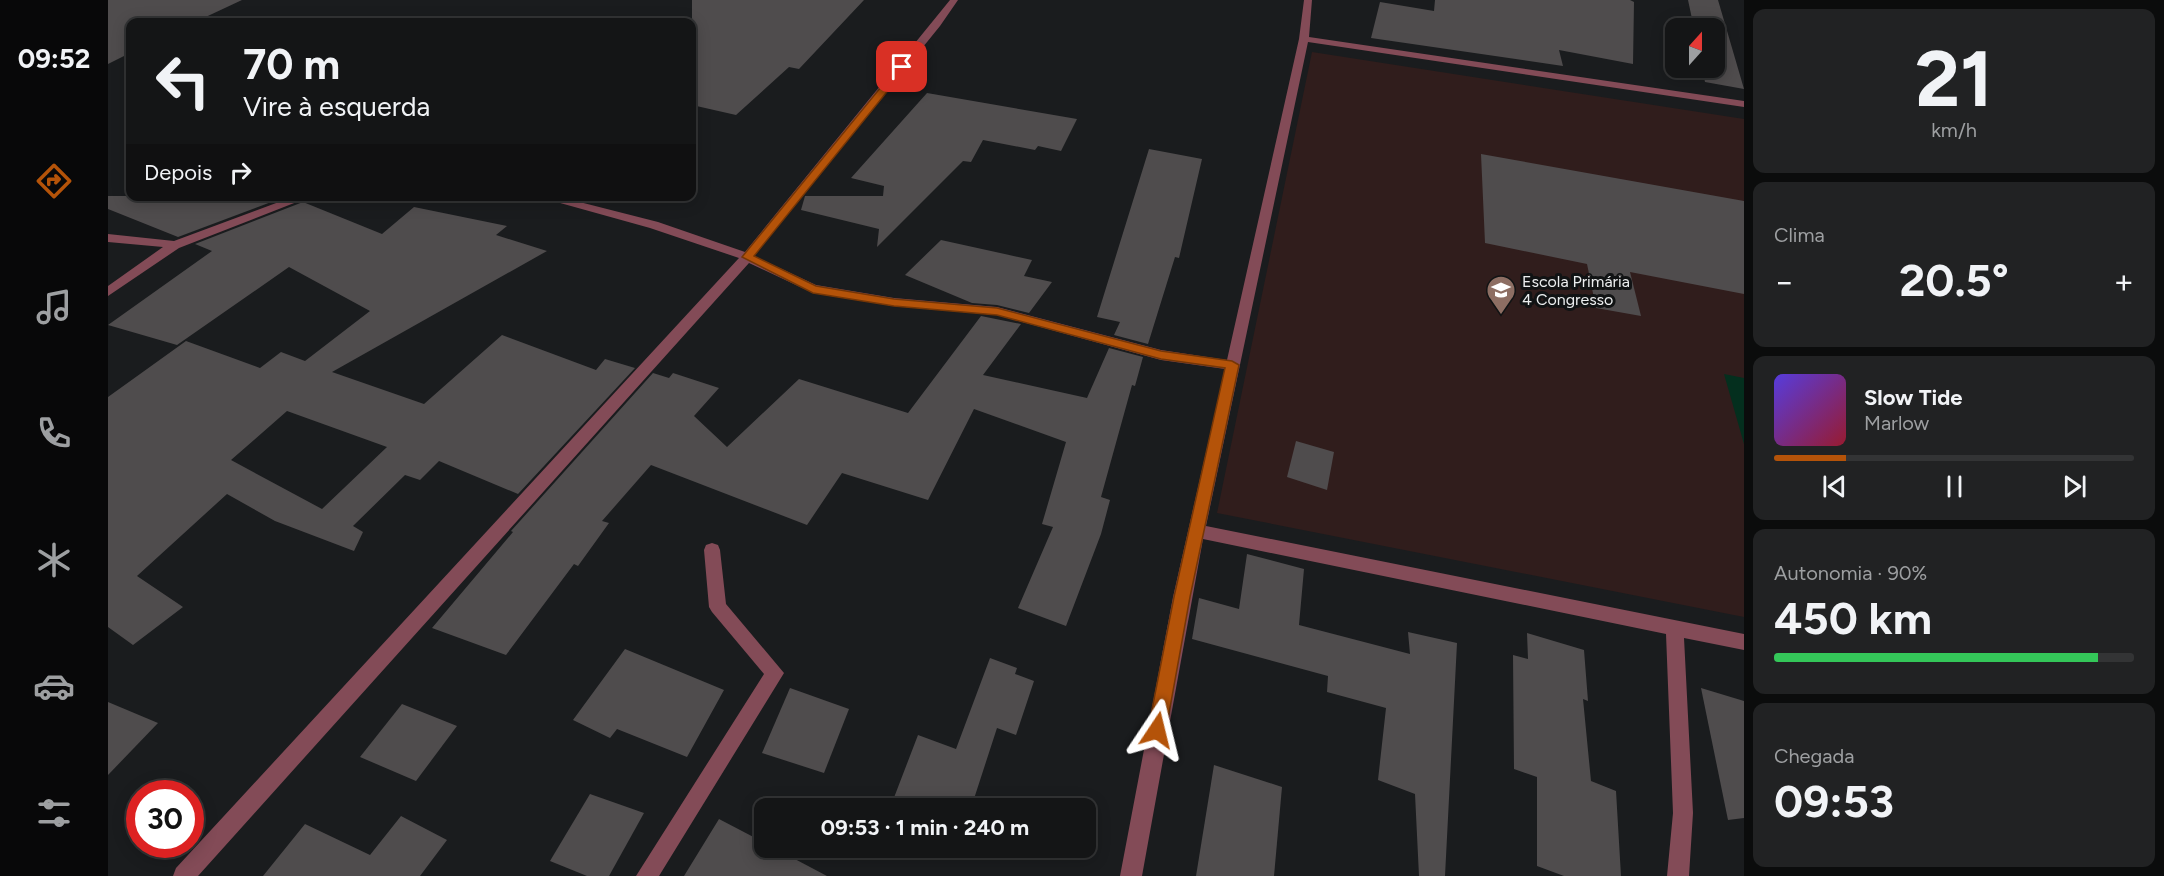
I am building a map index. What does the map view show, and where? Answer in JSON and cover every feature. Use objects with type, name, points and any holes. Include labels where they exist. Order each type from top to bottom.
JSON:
[{"type":"street","points":[[184,876],[747,257],[937,24],[954,0]]},
{"type":"street","points":[[1131,876],[1160,710],[1196,531],[1304,39],[1308,0]]},
{"type":"street","points":[[1304,39],[1744,104]]},
{"type":"street","points":[[108,292],[175,245],[293,201]]},
{"type":"street","points":[[560,201],[654,225],[747,257],[813,289],[894,302],[997,311],[1161,355],[1232,365]]},
{"type":"street","points":[[108,238],[175,245]]},
{"type":"street","points":[[1196,531],[1744,642]]},
{"type":"street","points":[[647,876],[775,673],[718,607],[712,550]]},
{"type":"street","points":[[1675,629],[1683,813],[1678,876]]},
{"type":"shaded area","name":"Escola Primária 4 Congresso","points":[[1312,52],[1744,119],[1744,617],[1217,513]]},
{"type":"green space","points":[[1724,374],[1744,378],[1744,444]]},
{"type":"building","points":[[108,0],[242,0],[204,18],[126,18],[126,55],[108,64]]},
{"type":"building","points":[[692,0],[864,0],[799,69],[789,67],[736,115],[696,106],[696,18],[692,18]]},
{"type":"building","points":[[1435,0],[1630,0],[1634,2],[1633,64],[1559,50],[1563,66],[1371,38],[1380,2],[1434,11]]},
{"type":"building","points":[[1688,0],[1718,0],[1723,18],[1692,18]]},
{"type":"building","points":[[1725,24],[1744,89],[1705,82],[1704,78],[1725,78]]},
{"type":"building","points":[[927,93],[1077,119],[1061,151],[1038,146],[1035,150],[983,140],[971,162],[963,161],[877,247],[879,229],[801,210],[805,196],[883,196],[884,186],[851,178]]},
{"type":"building","points":[[1149,149],[1202,159],[1179,258],[1175,257],[1148,344],[1114,335],[1120,322],[1097,317]]},
{"type":"building","points":[[1481,154],[1744,201],[1744,294],[1630,272],[1641,316],[1596,308],[1587,264],[1485,243]]},
{"type":"building","points":[[108,196],[126,196],[126,201],[274,201],[178,237],[108,209]]},
{"type":"building","points":[[303,202],[382,234],[414,207],[507,226],[496,235],[547,251],[332,372],[424,404],[502,335],[596,370],[605,359],[635,368],[518,494],[439,461],[420,480],[405,475],[353,526],[363,532],[354,551],[275,521],[227,494],[137,576],[183,607],[133,645],[108,627],[108,397],[186,341],[260,368],[281,352],[305,361],[370,311],[289,267],[177,345],[108,325],[212,251],[195,244]],"holes":[[[287,411],[387,447],[322,509],[231,460]]]},
{"type":"building","points":[[941,240],[1032,260],[1024,276],[1052,282],[1029,313],[997,305],[972,303],[905,275]]},
{"type":"building","points":[[981,316],[1021,324],[983,375],[1087,398],[1109,348],[1143,357],[1135,386],[1132,385],[1101,497],[1110,500],[1101,534],[1066,626],[1018,608],[1053,527],[1042,524],[1066,442],[974,409],[928,500],[842,473],[807,525],[651,465],[602,521],[609,523],[578,566],[574,564],[506,655],[432,628],[513,532],[511,531],[653,373],[669,378],[673,373],[719,388],[694,416],[727,447],[799,379],[908,413]]},
{"type":"building","points":[[1296,441],[1334,452],[1327,490],[1287,477]]},
{"type":"building","points":[[1247,554],[1304,569],[1299,625],[1410,654],[1408,632],[1457,643],[1445,876],[1419,876],[1415,794],[1378,780],[1386,708],[1327,692],[1328,676],[1192,639],[1199,598],[1239,609]]},
{"type":"building","points":[[1527,633],[1584,650],[1588,701],[1583,699],[1591,781],[1616,791],[1621,876],[1564,876],[1537,866],[1537,777],[1514,769],[1513,655],[1528,659]]},
{"type":"building","points":[[625,649],[724,690],[687,757],[617,729],[610,738],[573,720]]},
{"type":"building","points":[[990,658],[1017,668],[1015,674],[1034,681],[1016,735],[997,728],[974,798],[894,798],[918,735],[956,749]]},
{"type":"building","points":[[790,688],[849,709],[824,773],[762,753]]},
{"type":"building","points":[[1701,688],[1744,701],[1744,818],[1728,820]]},
{"type":"building","points":[[108,702],[158,723],[108,775]]},
{"type":"building","points":[[402,704],[457,726],[416,781],[360,757]]},
{"type":"building","points":[[1214,765],[1282,787],[1274,876],[1196,876]]},
{"type":"building","points":[[590,794],[644,813],[609,876],[587,876],[550,861]]},
{"type":"building","points":[[401,816],[447,840],[420,876],[263,876],[305,824],[370,855]]},
{"type":"building","points":[[719,819],[754,837],[754,858],[793,858],[827,876],[684,876]]},
{"type":"place","name":"Escola Primária 4 Congresso","points":[[1501,316]]},
{"type":"route","points":[[902,67],[747,257],[813,289],[894,302],[997,311],[1161,355],[1232,365],[1182,597],[1157,730]]}]
